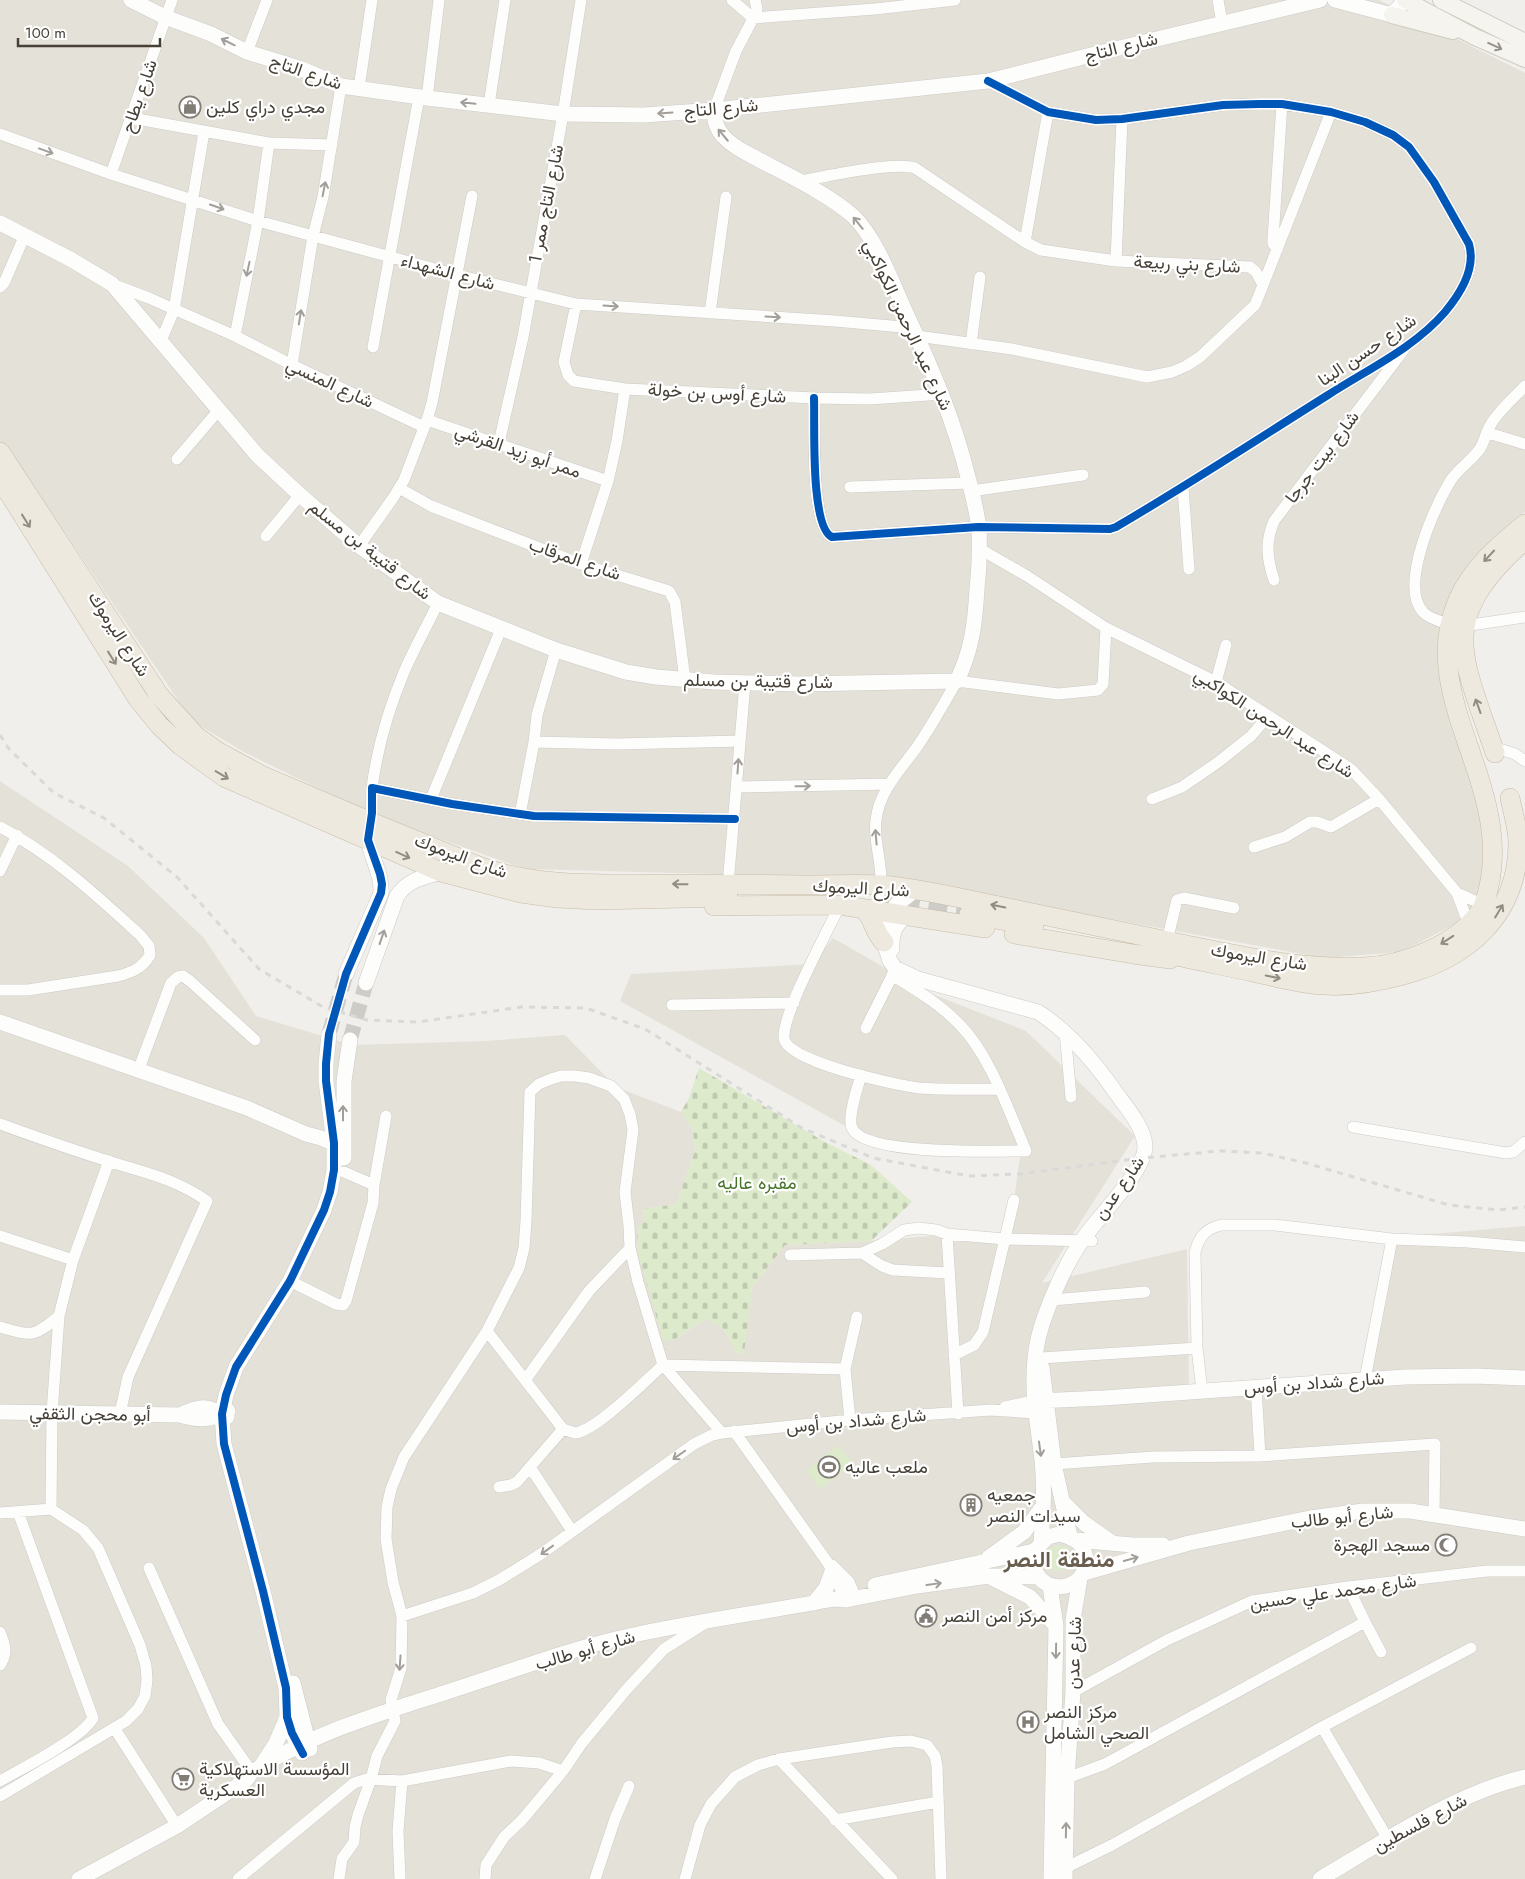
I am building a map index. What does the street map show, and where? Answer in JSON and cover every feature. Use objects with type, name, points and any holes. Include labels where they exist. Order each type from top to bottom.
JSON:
[{"type":"highway","name":"شارع اليرموك","points":[[0,452],[159,696],[196,736],[242,766],[369,831],[441,872],[521,893],[557,898],[597,900],[834,895],[881,905]]},
{"type":"highway","name":"شارع اليرموك","points":[[0,479],[138,699],[159,725],[181,746],[224,777],[369,831],[498,873],[552,883],[728,885],[881,905],[915,890],[1221,952],[1326,968],[1368,967],[1397,963],[1424,953],[1469,925],[1484,905],[1500,870],[1504,846],[1503,831],[1498,800],[1491,778],[1453,675],[1449,645],[1457,626],[1479,589],[1503,560],[1525,540]]},
{"type":"highway","name":"شارع اليرموك","points":[[969,914],[1102,938],[1194,961],[1322,985],[1350,985],[1377,982],[1414,972],[1462,950],[1493,922],[1505,901],[1515,873],[1518,843],[1517,829],[1503,777],[1467,671],[1463,641],[1457,626],[1457,602],[1479,566],[1489,554],[1525,524]]},
{"type":"highway","points":[[943,921],[942,909],[950,896]]},
{"type":"highway","points":[[597,900],[615,906],[881,905],[943,921],[1133,954],[1194,961]]},
{"type":"highway","points":[[881,905],[869,915],[878,936],[884,942]]},
{"type":"main road","points":[[1405,0],[1475,37],[1525,59]]},
{"type":"main road","points":[[1441,0],[1525,42]]},
{"type":"main road","points":[[1392,15],[1475,37]]},
{"type":"street","name":"شارع التاج","points":[[131,0],[165,17],[211,34],[247,52],[302,69],[341,86],[423,98],[563,114],[644,115],[714,110],[988,81],[1320,0]]},
{"type":"street","name":"شارع يطاح","points":[[111,174],[172,0]]},
{"type":"street","points":[[247,52],[267,0]]},
{"type":"street","points":[[359,88],[372,0]]},
{"type":"street","points":[[373,347],[389,256],[423,98],[439,0]]},
{"type":"street","points":[[489,105],[505,0]]},
{"type":"street","name":"شارع التاج ممر 1","points":[[499,443],[523,337],[563,114],[581,0]]},
{"type":"street","points":[[732,0],[753,18],[874,9],[954,0]]},
{"type":"street","points":[[714,110],[736,51],[757,9],[754,0]]},
{"type":"street","points":[[1218,0],[1222,23]]},
{"type":"street","points":[[1335,0],[1392,15],[1405,0]]},
{"type":"street","name":"شارع حسن البنا","points":[[978,526],[1110,529],[1183,488],[1408,345],[1445,312],[1462,288],[1472,260],[1469,244],[1434,182],[1409,147],[1393,135],[1364,122],[1331,112],[1282,104],[1223,105],[1122,119],[1096,120],[1048,112],[988,81]]},
{"type":"street","points":[[292,365],[313,236],[332,145],[341,86]]},
{"type":"street","points":[[1278,248],[1273,244],[1273,239],[1282,104]]},
{"type":"street","name":"شارع عبد الرحمن الكواكبي","points":[[714,110],[714,120],[717,128],[735,147],[800,181],[842,208],[859,223],[890,278],[943,394],[957,434],[971,487],[980,549],[974,630],[967,660],[957,681]]},
{"type":"street","points":[[1025,242],[1048,112]]},
{"type":"street","points":[[1263,285],[1331,112]]},
{"type":"street","points":[[132,118],[269,143],[332,145]]},
{"type":"street","points":[[1116,261],[1122,119]]},
{"type":"street","points":[[160,343],[174,310],[204,132]]},
{"type":"street","name":"شارع الشهداء","points":[[0,134],[111,174],[258,221],[457,275],[576,304],[710,313],[915,332]]},
{"type":"street","points":[[235,336],[258,221],[269,143]]},
{"type":"street","name":"شارع بني ربيعة","points":[[800,181],[891,166],[910,166],[1025,242],[1041,250],[1116,261],[1250,267],[1256,272],[1263,285],[1255,305],[1200,357],[1186,366],[1158,376],[1147,377],[915,332]]},
{"type":"street","points":[[359,546],[399,488],[425,424],[472,196]]},
{"type":"street","points":[[710,313],[726,197]]},
{"type":"street","name":"شارع قتيبة بن مسلم","points":[[0,224],[72,260],[112,284],[160,343],[257,455],[359,546],[438,603],[556,650],[626,672],[656,678],[745,683],[957,681]]},
{"type":"street","points":[[0,287],[4,283],[25,235]]},
{"type":"street","points":[[971,344],[980,277]]},
{"type":"street","name":"شارع المنسي","points":[[112,284],[149,298],[235,336],[292,365],[425,424]]},
{"type":"street","name":"شارع أوس بن خولة","points":[[576,304],[564,362],[568,375],[574,382],[624,389],[814,398],[870,399],[943,394]]},
{"type":"street","name":"شارع بيت جرجا","points":[[1274,580],[1267,553],[1269,532],[1274,521],[1408,345]]},
{"type":"street","points":[[1525,386],[1488,427],[1488,433],[1480,448],[1452,477],[1444,492],[1417,564],[1414,588],[1417,602],[1426,614],[1457,626],[1525,617]]},
{"type":"street","points":[[581,564],[608,481],[617,441],[624,389]]},
{"type":"street","points":[[814,398],[816,498],[821,522],[827,535],[837,538],[978,526]]},
{"type":"street","points":[[177,459],[218,411]]},
{"type":"street","name":"ممر أبو زيد القرشي","points":[[425,424],[499,443],[608,481]]},
{"type":"street","points":[[1488,433],[1525,444]]},
{"type":"street","points":[[850,486],[971,487],[1083,475]]},
{"type":"street","name":"شارع المرقاب","points":[[399,488],[431,506],[581,564],[669,591],[675,602],[685,680]]},
{"type":"street","points":[[1183,488],[1189,569]]},
{"type":"street","points":[[266,536],[300,495]]},
{"type":"street","name":"شارع عبد الرحمن الكواكبي","points":[[980,549],[1027,576],[1106,628],[1216,682],[1351,769],[1379,799],[1457,893],[1469,925]]},
{"type":"street","points":[[346,974],[381,893],[380,874],[369,831],[376,764],[394,699],[404,672],[438,603]]},
{"type":"street","points":[[866,1028],[895,969],[892,939],[895,927],[881,905],[876,818],[890,784],[931,726],[957,681],[1058,694],[1098,690],[1103,684],[1106,628]]},
{"type":"street","points":[[431,799],[501,629]]},
{"type":"street","points":[[1216,682],[1226,645]]},
{"type":"street","points":[[520,815],[534,742],[537,715],[556,650]]},
{"type":"street","points":[[728,885],[745,683]]},
{"type":"street","points":[[1152,799],[1182,787],[1217,763],[1251,736],[1268,716]]},
{"type":"street","points":[[534,742],[618,744],[740,741]]},
{"type":"street","points":[[1493,747],[1515,754],[1525,761]]},
{"type":"street","points":[[737,787],[890,784]]},
{"type":"street","points":[[372,788],[520,815],[735,819]]},
{"type":"street","points":[[1254,847],[1285,837],[1310,822],[1317,822],[1331,827],[1379,799]]},
{"type":"street","points":[[0,826],[17,836],[80,882],[140,935],[149,946],[150,955],[144,965],[118,976],[28,990],[0,990]]},
{"type":"street","points":[[0,871],[17,836]]},
{"type":"street","points":[[366,983],[401,889],[413,880],[441,872]]},
{"type":"street","points":[[881,905],[915,890]]},
{"type":"street","name":"شارع عبد الرحمن الكواكبي","points":[[1457,893],[1484,905]]},
{"type":"street","points":[[1167,941],[1177,900],[1184,898],[1234,908]]},
{"type":"street","points":[[840,905],[794,1003],[784,1032],[785,1043],[814,1060],[838,1070],[860,1075],[916,1087],[999,1089]]},
{"type":"street","points":[[860,1075],[850,1125],[854,1132],[862,1138],[884,1145],[943,1151],[1026,1151],[999,1089],[977,1047],[960,1025],[895,969],[890,961],[884,942]]},
{"type":"street","name":"شارع عدن","points":[[895,969],[918,980],[1038,1012],[1065,1032],[1087,1054],[1134,1119],[1145,1143],[1145,1150],[1139,1165],[1087,1240],[1055,1300],[1040,1330],[1035,1357],[1040,1406],[1062,1501],[1073,1538]]},
{"type":"street","name":"شارع عدن","points":[[895,969],[998,995],[1049,1011],[1066,1021],[1082,1036],[1129,1095],[1150,1127],[1154,1137],[1156,1152],[1151,1164],[1112,1217],[1087,1240]]},
{"type":"street","points":[[138,1071],[171,983],[178,977],[184,976],[255,1040]]},
{"type":"street","points":[[672,1005],[794,1003]]},
{"type":"street","points":[[0,1022],[247,1108],[306,1134],[321,1138],[339,1150]]},
{"type":"street","points":[[1065,1032],[1071,1096]]},
{"type":"street","points":[[305,1748],[292,1733],[287,1717],[286,1688],[263,1591],[224,1444],[227,1414],[242,1371],[331,1213],[339,1195],[344,1172],[326,1081],[330,1034]]},
{"type":"street","points":[[292,1282],[330,1192],[339,1150],[344,1081],[350,1040]]},
{"type":"street","points":[[339,1879],[342,1859],[354,1842],[354,1827],[381,1748],[395,1721],[392,1709],[392,1693],[400,1668],[402,1616],[393,1582],[386,1540],[385,1526],[391,1489],[404,1457],[418,1433],[487,1331],[523,1257],[529,1161],[530,1092],[538,1084],[561,1076],[580,1076],[611,1086],[624,1099],[630,1114],[633,1130],[625,1184],[630,1248],[638,1282],[663,1364],[722,1432]]},
{"type":"street","points":[[292,1282],[339,1306],[344,1304],[373,1203],[374,1185],[386,1116]]},
{"type":"street","points":[[0,1124],[109,1162],[160,1176],[186,1187],[207,1201],[128,1378],[120,1414]]},
{"type":"street","points":[[1353,1127],[1506,1153],[1513,1152],[1525,1142]]},
{"type":"street","points":[[51,1509],[52,1413],[58,1316],[73,1260],[109,1162]]},
{"type":"street","points":[[344,1172],[374,1185]]},
{"type":"street","points":[[954,1355],[974,1345],[983,1332],[1014,1200]]},
{"type":"street","points":[[1202,1390],[1197,1348],[1195,1253],[1200,1238],[1209,1229],[1221,1225],[1275,1225],[1392,1239],[1468,1242],[1525,1247]]},
{"type":"street","points":[[790,1255],[862,1253],[882,1244],[904,1230],[927,1228],[947,1234],[1005,1238],[1087,1240]]},
{"type":"street","points":[[947,1234],[958,1414]]},
{"type":"street","points":[[0,1236],[73,1260]]},
{"type":"street","points":[[1365,1380],[1392,1239]]},
{"type":"street","points":[[526,1379],[589,1291],[630,1248]]},
{"type":"street","points":[[862,1253],[882,1266],[893,1270],[948,1273]]},
{"type":"street","points":[[1055,1300],[1144,1292]]},
{"type":"street","name":"شارع عدن","points":[[1037,1547],[1044,1505],[1040,1406],[1041,1358],[1045,1333],[1055,1300]]},
{"type":"street","points":[[0,1327],[18,1332],[36,1332],[43,1330],[58,1316]]},
{"type":"street","points":[[850,1420],[845,1369],[857,1317]]},
{"type":"street","points":[[487,1331],[563,1429],[575,1433],[588,1428],[663,1364],[845,1369]]},
{"type":"street","points":[[1041,1358],[1197,1348]]},
{"type":"street","name":"شارع شداد بن أوس","points":[[402,1616],[485,1587],[520,1568],[694,1444],[722,1432],[850,1420],[958,1414],[1104,1398],[1202,1390],[1437,1376],[1525,1378]]},
{"type":"street","points":[[1256,1387],[1260,1456]]},
{"type":"street","name":"أبو محجن الثقفي","points":[[0,1412],[180,1415],[201,1420],[227,1414]]},
{"type":"street","points":[[227,1414],[231,1442],[270,1589],[305,1748]]},
{"type":"street","points":[[499,1487],[511,1486],[517,1482],[563,1429]]},
{"type":"street","points":[[734,1431],[830,1567],[844,1576],[847,1596]]},
{"type":"street","points":[[1054,1464],[1153,1456],[1260,1456],[1435,1444],[1434,1514]]},
{"type":"street","points":[[530,1467],[572,1532]]},
{"type":"street","points":[[1062,1501],[1084,1523],[1112,1543]]},
{"type":"street","points":[[985,1560],[1024,1532],[1044,1505]]},
{"type":"street","points":[[0,1513],[51,1509],[83,1530],[98,1548],[143,1655],[147,1680],[145,1696],[138,1709],[115,1729],[0,1796]]},
{"type":"street","name":"شارع أبو طالب","points":[[1082,1575],[1109,1565],[1190,1543],[1293,1522],[1363,1511],[1394,1510],[1434,1514],[1525,1529]]},
{"type":"street","points":[[0,1781],[76,1736],[89,1725],[93,1718],[18,1512]]},
{"type":"street","points":[[1059,1534],[1073,1538],[1084,1549],[1086,1561],[1082,1575],[1072,1585],[1061,1587],[1045,1581],[1034,1567],[1037,1547],[1048,1537],[1059,1534]]},
{"type":"street","name":"شارع أبو طالب","points":[[1073,1538],[1132,1545],[1190,1543]]},
{"type":"street","name":"شارع أبو طالب","points":[[79,1879],[177,1826],[253,1773],[255,1780],[305,1748],[331,1738],[342,1728],[392,1709],[621,1638],[847,1596],[1037,1547]]},
{"type":"street","points":[[1073,1620],[1092,1580],[1109,1565]]},
{"type":"street","points":[[814,1603],[826,1588],[830,1567]]},
{"type":"street","points":[[149,1568],[218,1724],[253,1773],[276,1743],[287,1717]]},
{"type":"street","name":"شارع محمد علي حسين","points":[[1073,1692],[1167,1640],[1246,1602],[1348,1587],[1487,1571],[1525,1571]]},
{"type":"street","name":"شارع عدن","points":[[1065,1873],[1067,1778],[1073,1692],[1073,1620],[1082,1575]]},
{"type":"street","points":[[989,1576],[1030,1597],[1056,1626]]},
{"type":"street","name":"شارع أبو طالب","points":[[847,1596],[989,1576],[1045,1581]]},
{"type":"street","name":"شارع عدن","points":[[1045,1581],[1056,1626],[1051,1879]]},
{"type":"street","points":[[1348,1587],[1381,1652]]},
{"type":"street","points":[[485,1879],[486,1865],[504,1837],[522,1820],[563,1771],[582,1743],[620,1698],[664,1649],[706,1622]]},
{"type":"street","points":[[1067,1778],[1104,1764],[1365,1622]]},
{"type":"street","points":[[0,1632],[6,1647],[4,1660],[0,1665]]},
{"type":"street","points":[[1065,1873],[1322,1727],[1471,1648]]},
{"type":"street","points":[[1322,1727],[1388,1839]]},
{"type":"street","points":[[115,1729],[177,1826]]},
{"type":"street","points":[[685,1879],[700,1825],[711,1804],[729,1783],[740,1774],[758,1764],[779,1759],[892,1742],[920,1742],[927,1745],[935,1756],[937,1766],[940,1879]]},
{"type":"street","points":[[779,1759],[892,1879]]},
{"type":"street","points":[[238,1879],[354,1783],[371,1779],[402,1781],[511,1761],[539,1763],[563,1771]]},
{"type":"street","name":"شارع فلسطين","points":[[1320,1879],[1388,1839],[1452,1805],[1484,1790],[1525,1777]]},
{"type":"street","points":[[400,1879],[398,1831],[402,1781]]},
{"type":"street","points":[[595,1879],[615,1819],[629,1786]]},
{"type":"street","points":[[835,1820],[938,1802]]},
{"type":"shaded area","points":[[0,0],[1379,0],[1525,73],[1525,512],[1469,565],[1440,630],[1491,805],[1490,882],[1463,920],[1401,952],[1324,958],[914,883],[754,875],[525,869],[370,814],[242,751],[192,721],[31,482],[0,444]]},
{"type":"shaded area","points":[[0,781],[128,866],[204,938],[256,1016],[352,1045],[485,1041],[565,1035],[616,1087],[681,1112],[693,1131],[695,1152],[676,1204],[643,1209],[672,1341],[706,1319],[723,1328],[737,1353],[743,1354],[752,1288],[785,1245],[871,1241],[954,1234],[1002,1235],[1015,1193],[1021,1149],[874,1142],[620,1001],[631,974],[812,964],[833,938],[925,991],[1026,1031],[1135,1136],[1042,1283],[1187,1249],[1189,1397],[1358,1382],[1398,1237],[1525,1226],[1525,1879],[0,1879]]},
{"type":"green space","name":"مقبره عاليه","points":[[699,1068],[825,1142],[871,1165],[912,1202],[871,1241],[785,1245],[752,1288],[744,1354],[737,1353],[723,1328],[706,1319],[672,1341],[663,1340],[637,1250],[637,1227],[643,1224],[643,1209],[676,1204],[695,1151],[693,1131],[681,1112],[689,1098]]},
{"type":"green space","name":"ملعب عاليه","points":[[838,1445],[853,1463],[820,1489],[806,1471]]},
{"type":"green space","points":[[1059,1545],[1068,1549],[1072,1558],[1068,1567],[1059,1571],[1050,1567],[1046,1558],[1050,1549]]},
{"type":"tunnel","points":[[873,898],[969,914]]},
{"type":"tunnel","points":[[329,1034],[346,974]]},
{"type":"tunnel","points":[[350,1040],[366,983]]},
{"type":"railway","points":[[0,735],[9,749],[54,793],[104,818],[177,877],[259,969],[323,1007],[367,1020],[418,1022],[521,1007],[586,1008],[645,1029],[802,1128],[873,1158],[969,1176],[1019,1174],[1142,1158],[1220,1151],[1262,1153],[1306,1163],[1449,1205],[1498,1210],[1525,1207]]},
{"type":"cycle path","points":[[814,398],[814,450],[817,495],[820,515],[825,529],[832,537],[978,527],[1110,529],[1170,495],[1405,347],[1433,325],[1445,312],[1466,280],[1471,253],[1469,244],[1434,182],[1409,147],[1393,135],[1365,122],[1331,112],[1282,104],[1223,105],[1122,119],[1096,120],[1048,112],[988,81]]},
{"type":"cycle path","points":[[303,1754],[292,1733],[287,1717],[286,1688],[263,1591],[224,1444],[222,1414],[226,1395],[236,1367],[290,1281],[324,1210],[330,1192],[334,1170],[334,1143],[326,1081],[329,1034],[346,974],[381,893],[382,884],[368,840],[372,813],[372,788],[452,804],[534,816],[735,819]]},
{"type":"place","name":"مجدي دراي كلين","points":[[190,107]]},
{"type":"place","name":"ملعب عاليه","points":[[829,1467]]},
{"type":"place","name":"جمعيه سيدات النصر","points":[[971,1505]]},
{"type":"place","name":"مسجد الهجرة","points":[[1446,1545]]},
{"type":"place","name":"مركز أمن النصر","points":[[926,1616]]},
{"type":"place","name":"مركز النصر الصحي الشامل","points":[[1028,1722]]},
{"type":"place","name":"المؤسسة الاستهلاكية العسكرية","points":[[183,1779]]},
{"type":"district","name":"منطقة النصر","points":[[1059,1559]]}]
